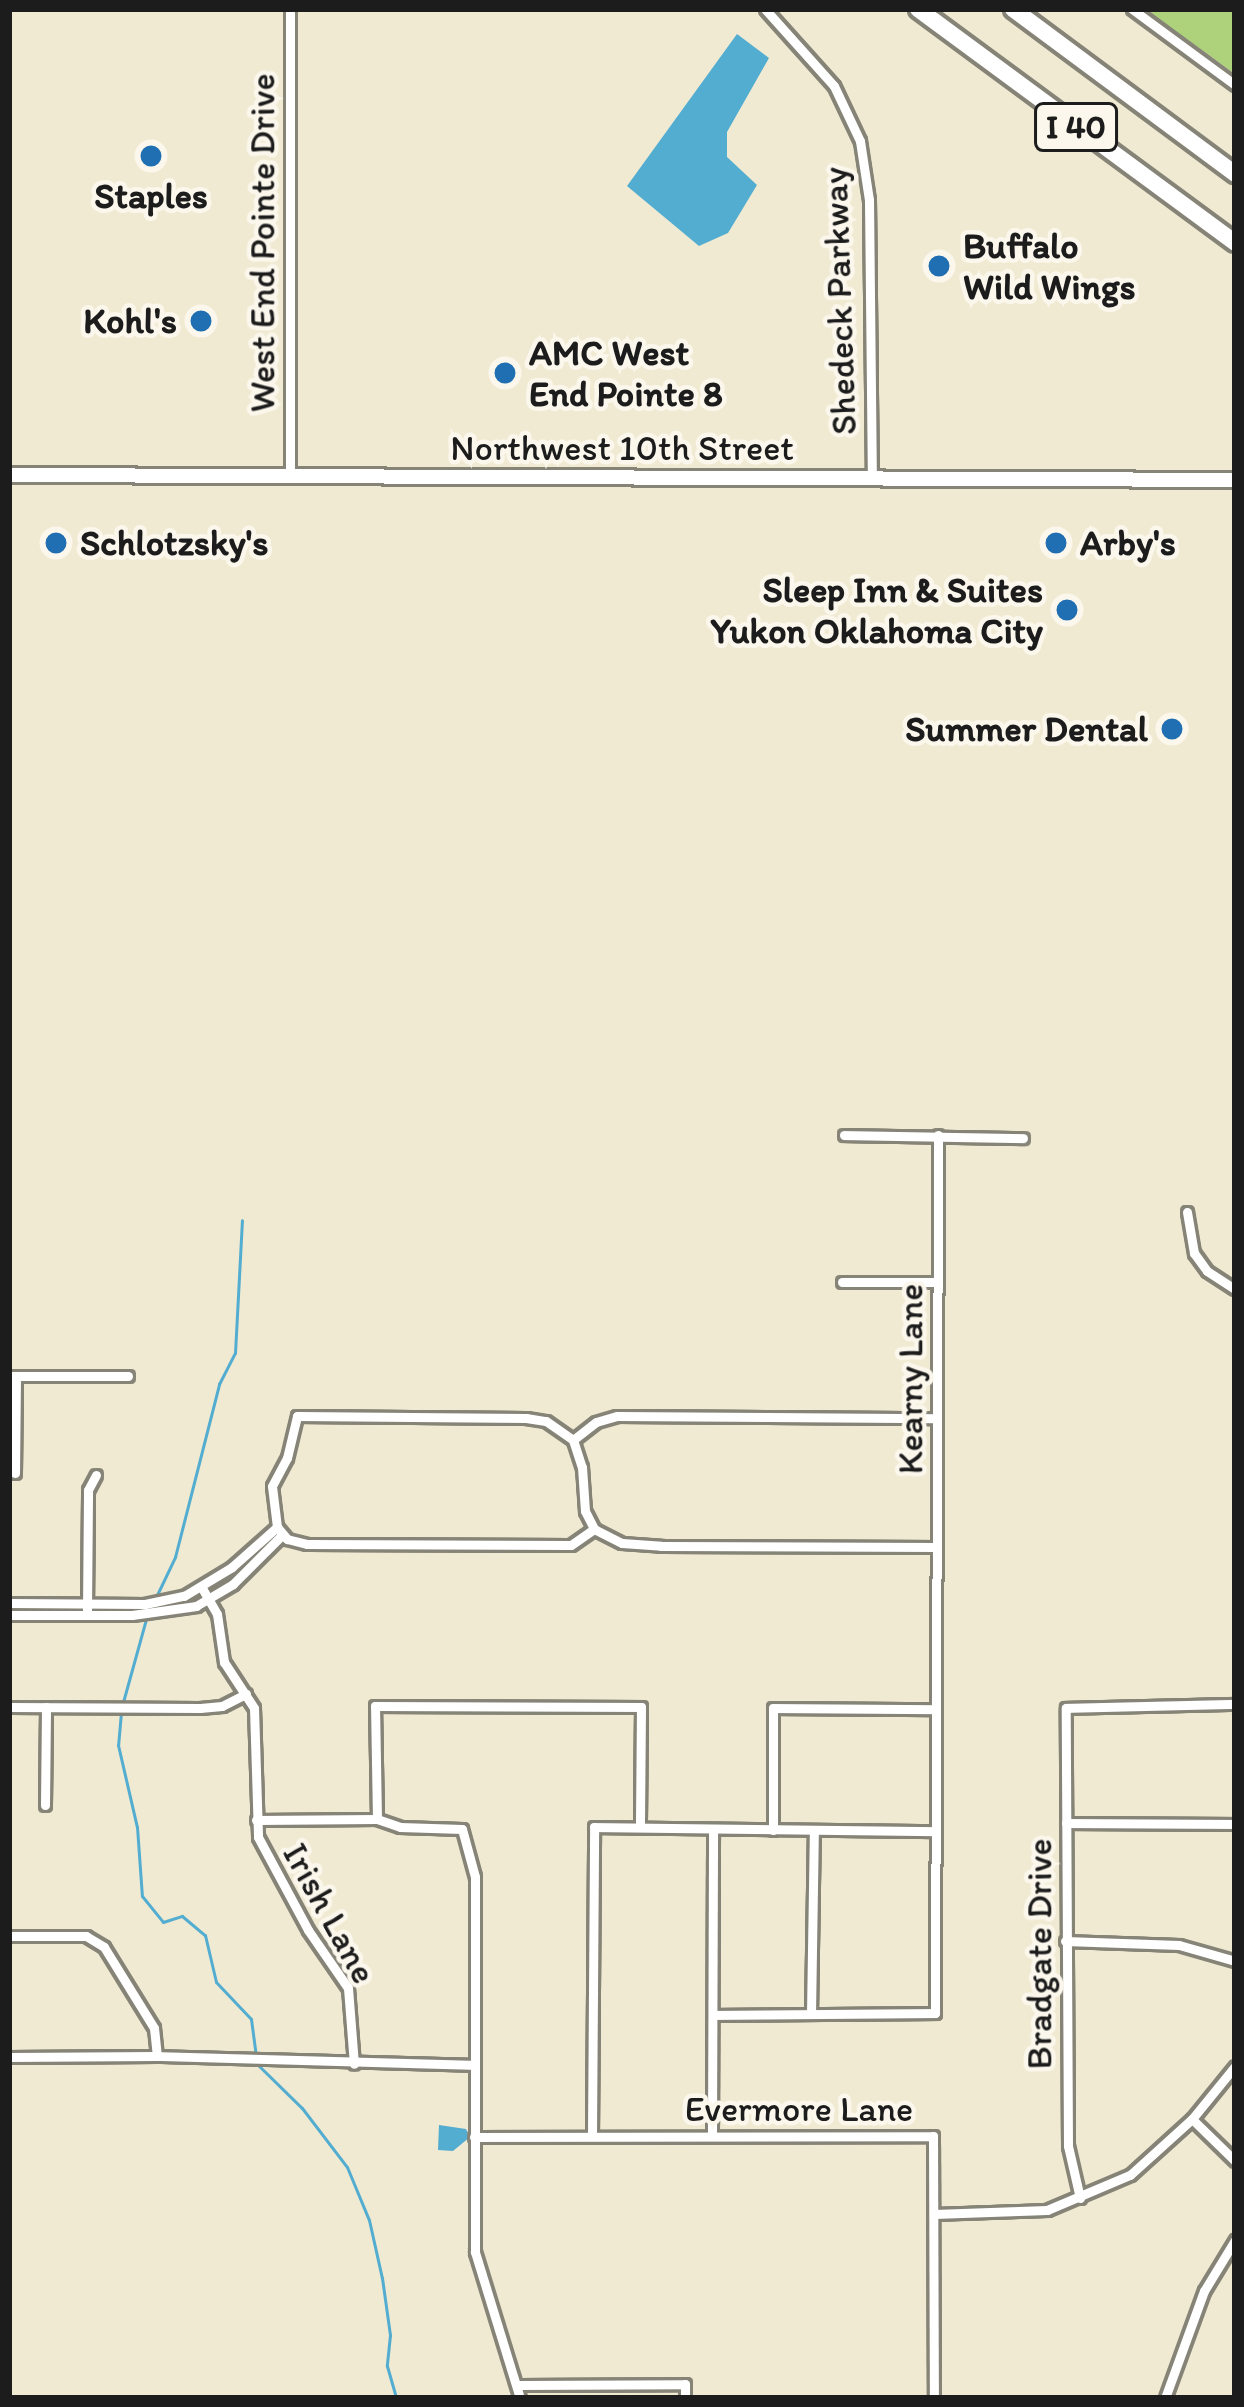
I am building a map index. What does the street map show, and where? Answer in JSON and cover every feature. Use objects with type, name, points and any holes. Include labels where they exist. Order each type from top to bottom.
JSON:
[{"type":"highway","name":"I 40","points":[[918,9],[1235,243]]},
{"type":"highway","name":"I 40","points":[[1013,9],[1235,174]]},
{"type":"main road","name":"Northwest 10th Street","points":[[9,475],[1235,480]]},
{"type":"street","name":"West End Pointe Drive","points":[[290,9],[290,476]]},
{"type":"street","name":"Shedeck Parkway","points":[[765,9],[834,86],[860,142],[869,200],[872,480]]},
{"type":"street","points":[[1132,9],[1235,85]]},
{"type":"street","points":[[844,1135],[1023,1138]]},
{"type":"street","name":"Kearny Lane","points":[[811,2014],[935,2013],[938,1135]]},
{"type":"street","points":[[1187,1212],[1194,1253],[1207,1271],[1235,1289]]},
{"type":"street","points":[[842,1282],[938,1282]]},
{"type":"street","points":[[15,1473],[12,1376],[128,1376]]},
{"type":"street","points":[[280,1531],[272,1486],[287,1459],[297,1416],[526,1418],[546,1421],[573,1440],[582,1466],[585,1511],[594,1528],[622,1543],[937,1547]]},
{"type":"street","points":[[573,1440],[596,1423],[617,1416],[937,1418]]},
{"type":"street","points":[[87,1610],[88,1490],[96,1475]]},
{"type":"street","points":[[280,1531],[308,1544],[571,1545],[594,1528]]},
{"type":"street","points":[[9,1615],[146,1604],[202,1588],[280,1531]]},
{"type":"street","points":[[9,1604],[167,1613],[233,1584],[280,1531]]},
{"type":"street","name":"Irish Lane","points":[[202,1588],[210,1598],[224,1661],[254,1708],[256,1820],[262,1852],[349,1988],[354,2063]]},
{"type":"street","points":[[9,1707],[200,1708],[222,1706],[246,1694]]},
{"type":"street","name":"Bradgate Drive","points":[[1080,2198],[1068,2146],[1066,1708],[1235,1704]]},
{"type":"street","points":[[377,1819],[375,1706],[641,1707],[640,1826]]},
{"type":"street","points":[[45,1805],[46,1707]]},
{"type":"street","points":[[773,1830],[773,1708],[935,1709]]},
{"type":"street","points":[[256,1820],[377,1819],[400,1826],[462,1828],[475,1877],[475,2252],[520,2398]]},
{"type":"street","points":[[1066,1823],[1235,1824]]},
{"type":"street","points":[[592,2135],[594,1827],[935,1831]]},
{"type":"street","points":[[712,2136],[713,1830]]},
{"type":"street","points":[[713,2014],[811,2014],[814,1830]]},
{"type":"street","points":[[9,1936],[86,1936],[104,1947],[154,2028],[157,2056]]},
{"type":"street","points":[[1065,1941],[1179,1945],[1235,1961]]},
{"type":"street","points":[[9,2057],[475,2065]]},
{"type":"street","points":[[934,2213],[1033,2211],[1080,2198],[1130,2175],[1192,2119],[1235,2066]]},
{"type":"street","points":[[1192,2119],[1235,2162]]},
{"type":"street","name":"Evermore Lane","points":[[474,2137],[933,2136],[934,2398]]},
{"type":"street","points":[[1165,2398],[1204,2291],[1235,2240]]},
{"type":"street","points":[[518,2385],[685,2384],[686,2398]]},
{"type":"green space","points":[[1145,9],[1235,9],[1235,74]]},
{"type":"water","points":[[737,34],[769,58],[727,132],[727,157],[757,185],[728,233],[699,246],[627,186]]},
{"type":"water","points":[[439,2125],[466,2129],[470,2137],[453,2151],[438,2150]]},
{"type":"waterway","points":[[155,1599],[175,1557],[219,1384],[235,1353],[242,1220]]},
{"type":"waterway","points":[[123,1702],[146,1619]]},
{"type":"waterway","points":[[121,1712],[118,1745],[137,1827],[142,1896],[163,1922],[182,1916],[205,1935],[216,1982],[251,2019],[257,2064],[302,2108],[347,2167],[369,2220],[382,2278],[390,2335],[387,2366],[396,2398]]},
{"type":"place","name":"Staples","points":[[151,156]]},
{"type":"place","name":"Buffalo Wild Wings","points":[[939,266]]},
{"type":"place","name":"Kohl's","points":[[201,321]]},
{"type":"place","name":"AMC West End Pointe 8","points":[[505,373]]},
{"type":"place","name":"Schlotzsky's","points":[[56,543]]},
{"type":"place","name":"Arby's","points":[[1056,543]]},
{"type":"place","name":"Sleep Inn & Suites Yukon Oklahoma City","points":[[1067,610]]},
{"type":"place","name":"Summer Dental","points":[[1172,729]]}]
